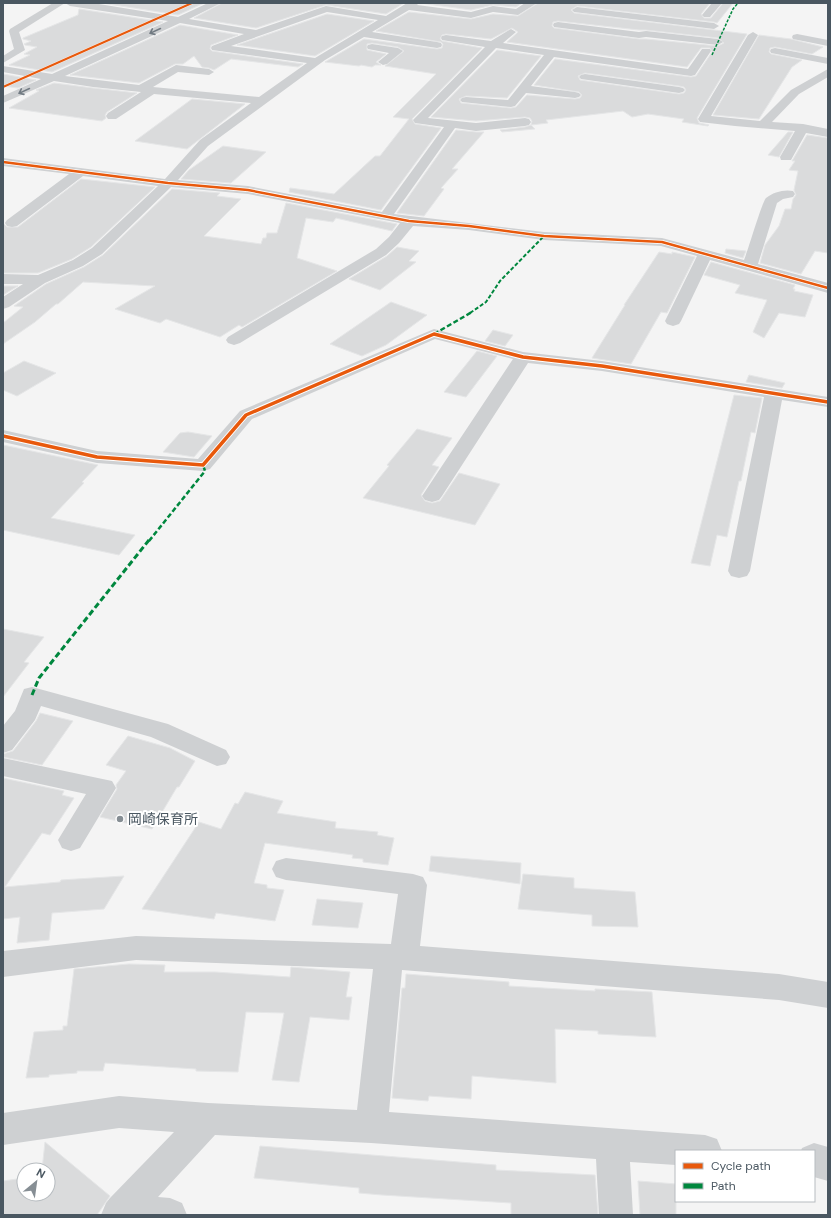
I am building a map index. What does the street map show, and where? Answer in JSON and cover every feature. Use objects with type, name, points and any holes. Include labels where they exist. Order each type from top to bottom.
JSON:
[{"type":"street","points":[[3,60],[20,50],[14,31],[60,3]]},
{"type":"street","points":[[70,3],[259,34]]},
{"type":"street","points":[[3,87],[192,3]]},
{"type":"street","points":[[3,100],[216,3]]},
{"type":"street","points":[[471,16],[493,9],[518,12],[532,3]]},
{"type":"street","points":[[707,15],[717,3]]},
{"type":"street","points":[[3,304],[40,280],[78,263],[97,251],[168,183],[204,143],[316,61],[412,5],[471,16],[513,27],[492,45],[419,120],[476,127],[525,122]]},
{"type":"street","points":[[138,13],[156,6]]},
{"type":"street","points":[[309,6],[388,19]]},
{"type":"street","points":[[316,61],[212,47],[259,34],[326,9]]},
{"type":"street","points":[[570,14],[639,35],[646,34],[718,42]]},
{"type":"street","points":[[551,33],[570,14],[714,26]]},
{"type":"street","points":[[423,54],[458,30]]},
{"type":"street","points":[[364,34],[437,45]]},
{"type":"street","points":[[753,35],[704,119],[728,123],[764,124],[803,128],[828,134]]},
{"type":"street","points":[[797,37],[828,43]]},
{"type":"street","points":[[446,38],[691,73],[705,53],[739,58]]},
{"type":"street","points":[[532,51],[542,42]]},
{"type":"street","points":[[347,43],[398,51],[383,62]]},
{"type":"street","points":[[775,51],[828,61]]},
{"type":"street","points":[[466,100],[511,104],[551,53]]},
{"type":"street","points":[[112,116],[176,68],[209,72]]},
{"type":"street","points":[[3,69],[93,84],[262,101]]},
{"type":"street","points":[[764,124],[795,92],[828,72]]},
{"type":"street","points":[[523,89],[572,98],[586,75],[679,90]]},
{"type":"street","points":[[385,217],[449,128]]},
{"type":"street","points":[[786,157],[803,128]]},
{"type":"street","points":[[3,162],[168,183],[248,190],[409,221],[469,226],[544,236],[662,242],[828,288]]},
{"type":"street","points":[[12,223],[80,172]]},
{"type":"street","points":[[750,266],[771,201],[779,196],[788,194]]},
{"type":"street","points":[[234,340],[381,252],[394,240],[409,221]]},
{"type":"street","points":[[674,321],[706,254]]},
{"type":"street","points":[[3,279],[40,280]]},
{"type":"street","points":[[3,436],[97,457],[202,465],[246,415],[434,334],[523,357],[602,366],[828,402]]},
{"type":"street","points":[[432,496],[523,357]]},
{"type":"street","points":[[739,571],[774,393]]},
{"type":"street","points":[[3,744],[26,714],[32,695],[159,730],[217,757]]},
{"type":"street","points":[[3,767],[103,788],[71,840]]},
{"type":"street","points":[[286,869],[413,885],[397,956],[371,1127]]},
{"type":"street","points":[[3,964],[136,948],[397,956],[779,987],[828,995]]},
{"type":"street","points":[[3,1129],[119,1112],[208,1119],[371,1127],[692,1150]]},
{"type":"street","points":[[120,1213],[208,1119]]},
{"type":"street","points":[[612,1144],[616,1215]]},
{"type":"street","points":[[815,1160],[828,1164]]},
{"type":"street","points":[[120,1213],[170,1215]]},
{"type":"building","points":[[102,3],[204,3],[178,15]]},
{"type":"building","points":[[222,3],[404,3],[386,14],[326,5],[256,28],[194,18]]},
{"type":"building","points":[[420,3],[522,3],[516,7],[493,5],[471,10]]},
{"type":"building","points":[[538,3],[710,3],[701,14],[704,18],[711,18],[723,3],[733,3],[717,23],[577,6],[571,10],[574,13],[747,34],[697,118],[699,123],[709,125],[708,126],[682,122],[684,119],[648,114],[632,117],[623,111],[546,120],[548,123],[531,125],[532,121],[530,118],[525,117],[476,121],[431,117],[497,50],[541,56],[507,98],[466,96],[459,99],[461,103],[511,108],[516,107],[527,95],[575,99],[580,98],[582,95],[579,92],[534,85],[555,59],[691,77],[696,76],[712,52],[710,48],[701,48],[687,67],[507,42],[518,32],[512,28],[491,39],[446,34],[442,35],[440,39],[442,41],[482,48],[412,119],[415,124],[441,128],[381,210],[289,192],[290,188],[334,194],[375,156],[380,156],[409,119],[393,117],[436,74],[385,66],[404,51],[398,47],[372,43],[367,44],[367,50],[386,54],[376,62],[381,65],[375,65],[372,67],[325,62],[364,39],[437,49],[442,48],[443,44],[441,42],[376,31],[409,12],[471,19],[493,14],[518,16]],"holes":[[[558,21],[718,38],[724,43],[718,46],[639,39],[554,28],[552,26],[553,22]],[[585,73],[679,86],[684,87],[686,90],[684,93],[679,94],[580,80],[578,76]]]},
{"type":"building","points":[[79,9],[163,22],[52,72],[9,65],[30,55],[24,54],[37,47],[25,45],[24,44],[31,41],[23,38],[78,15]]},
{"type":"building","points":[[327,14],[374,21],[315,56],[237,45]]},
{"type":"building","points":[[180,25],[238,35],[211,45],[210,49],[212,51],[303,64],[298,67],[231,59],[214,70],[202,67],[194,56],[183,64],[175,64],[139,83],[70,75]]},
{"type":"building","points":[[759,35],[791,39],[823,47],[812,54],[775,47],[770,48],[769,52],[771,54],[802,60],[792,67],[759,119],[713,115]]},
{"type":"building","points":[[3,74],[36,80],[18,88],[3,86]]},
{"type":"building","points":[[54,83],[137,93],[107,112],[105,115],[106,118],[102,121],[9,108],[39,91],[36,90]]},
{"type":"building","points":[[192,99],[245,104],[187,149],[135,141]]},
{"type":"building","points":[[531,125],[535,129],[502,132],[500,130],[525,127]]},
{"type":"building","points":[[456,130],[484,132],[452,169],[458,169],[441,188],[444,189],[424,216],[397,213]]},
{"type":"building","points":[[788,132],[793,132],[779,157],[768,155]]},
{"type":"building","points":[[807,135],[828,138],[828,253],[815,251],[801,274],[760,263],[765,245],[779,226],[785,209],[791,209],[793,199],[796,195],[794,190],[798,171],[789,170],[795,161],[792,161]]},
{"type":"building","points":[[223,146],[266,152],[231,183],[181,179],[189,170]]},
{"type":"building","points":[[81,179],[155,187],[91,247],[72,259],[38,273],[3,273],[3,223],[7,227],[18,227]]},
{"type":"building","points":[[172,189],[220,193],[217,196],[241,199],[204,236],[261,244],[263,238],[266,238],[267,233],[277,233],[286,203],[397,224],[392,231],[336,218],[333,222],[306,218],[297,258],[337,271],[242,327],[239,325],[220,337],[166,319],[160,323],[115,309],[155,286],[83,282],[35,322],[3,344],[3,323],[23,307],[14,306],[46,284],[84,267],[103,255]]},
{"type":"building","points":[[397,247],[419,251],[409,261],[416,262],[380,290],[349,279],[387,256]]},
{"type":"building","points":[[726,249],[746,251],[743,258],[725,253]]},
{"type":"building","points":[[659,252],[672,254],[672,252],[695,257],[667,313],[661,312],[631,364],[592,358],[624,305]]},
{"type":"building","points":[[711,262],[795,285],[793,289],[795,289],[794,291],[813,295],[805,317],[779,313],[764,338],[753,332],[767,300],[735,293],[740,285],[704,275]]},
{"type":"building","points":[[3,286],[18,286],[3,295]]},
{"type":"building","points":[[391,302],[427,315],[386,345],[362,356],[330,344]]},
{"type":"building","points":[[493,330],[513,335],[505,346],[485,341]]},
{"type":"building","points":[[477,351],[497,356],[466,397],[444,392]]},
{"type":"building","points":[[24,361],[56,373],[17,396],[3,390],[3,373]]},
{"type":"building","points":[[749,375],[785,383],[782,388],[746,382]]},
{"type":"building","points":[[734,395],[762,398],[755,433],[751,432],[727,537],[717,535],[710,566],[691,563]]},
{"type":"building","points":[[417,429],[452,438],[432,465],[439,467],[421,495],[425,501],[432,503],[440,501],[459,473],[500,484],[475,525],[363,498],[389,466],[387,465]]},
{"type":"building","points":[[188,432],[212,436],[194,457],[163,452],[180,433]]},
{"type":"building","points":[[3,445],[98,465],[82,482],[84,483],[51,518],[135,535],[119,555],[3,530]]},
{"type":"building","points":[[3,629],[44,637],[24,662],[29,663],[3,697]]},
{"type":"building","points":[[40,713],[73,721],[42,765],[3,757],[3,754],[13,751],[36,721]]},
{"type":"building","points":[[128,736],[170,748],[195,761],[179,787],[177,787],[152,829],[100,817],[117,789],[116,785],[126,771],[106,765]]},
{"type":"building","points":[[3,778],[64,791],[62,795],[74,798],[50,835],[42,833],[5,887],[60,882],[61,880],[124,876],[104,909],[52,913],[49,940],[17,943],[20,917],[3,919]]},
{"type":"building","points":[[245,792],[283,801],[277,813],[336,822],[335,828],[378,832],[377,835],[394,838],[388,865],[363,862],[363,859],[352,858],[353,855],[265,843],[254,883],[267,885],[267,888],[284,890],[275,921],[216,913],[214,919],[142,909],[199,822],[221,829],[235,803],[238,804]]},
{"type":"building","points":[[431,856],[521,863],[520,884],[429,871]]},
{"type":"building","points":[[523,874],[574,878],[574,888],[635,892],[638,927],[592,926],[592,915],[518,909]]},
{"type":"building","points":[[317,899],[363,903],[358,928],[312,925]]},
{"type":"building","points":[[129,964],[165,965],[164,972],[215,972],[290,977],[291,967],[350,972],[346,997],[352,997],[349,1020],[310,1017],[299,1082],[272,1080],[284,1013],[246,1012],[238,1072],[196,1071],[196,1069],[105,1063],[103,1071],[77,1071],[77,1073],[49,1075],[49,1077],[26,1078],[34,1032],[63,1030],[63,1026],[67,1026],[74,969]]},
{"type":"building","points":[[406,974],[509,982],[509,986],[595,991],[595,989],[652,992],[656,1037],[598,1034],[598,1031],[555,1029],[556,1083],[472,1076],[471,1099],[429,1096],[428,1101],[392,1098],[402,988],[405,988]]},
{"type":"building","points":[[45,1142],[110,1196],[97,1215],[3,1215],[3,1181],[16,1179],[16,1202],[56,1202],[56,1162],[43,1162]]},
{"type":"building","points":[[260,1146],[496,1165],[496,1170],[595,1175],[598,1215],[511,1215],[511,1203],[359,1193],[359,1188],[254,1178]]},
{"type":"building","points":[[638,1181],[675,1184],[676,1215],[640,1215]]},
{"type":"marked path","points":[[712,55],[733,9],[738,3]]},
{"type":"marked path","points":[[434,334],[456,320],[476,310],[486,302],[500,281],[544,236]]},
{"type":"marked path","points":[[32,695],[39,678],[205,471],[203,465]]},
{"type":"cycle path","points":[[3,87],[192,3]]},
{"type":"cycle path","points":[[3,162],[168,183],[248,190],[409,221],[469,226],[544,236],[662,242],[828,288]]},
{"type":"cycle path","points":[[3,436],[97,457],[203,465],[246,415],[434,334],[523,357],[602,366],[828,402]]},
{"type":"place","name":"岡崎保育所","points":[[120,819]]}]
